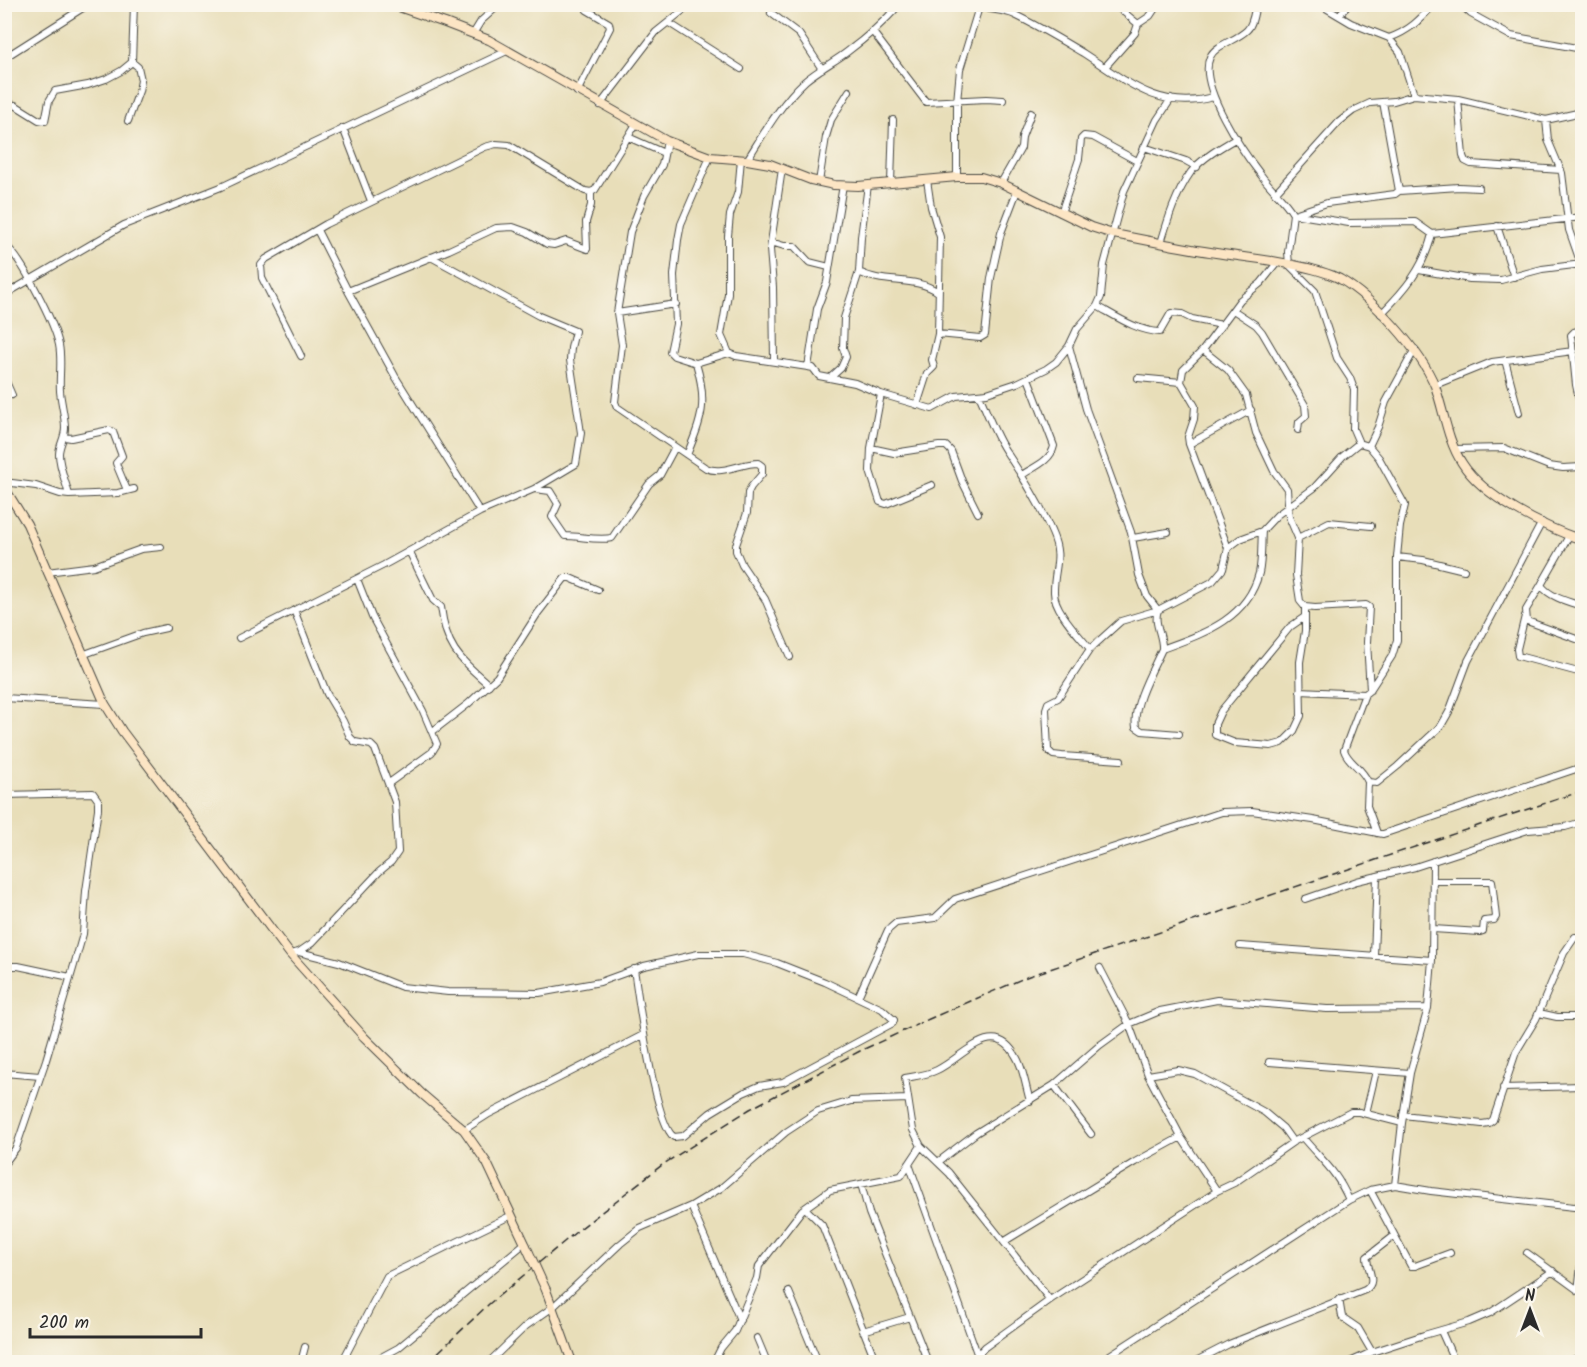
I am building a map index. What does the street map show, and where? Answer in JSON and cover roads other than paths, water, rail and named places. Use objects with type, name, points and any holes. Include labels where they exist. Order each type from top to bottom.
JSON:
[{"type":"street","points":[[4,58],[89,4]]},
{"type":"street","points":[[15,105],[39,120],[45,121],[49,100],[55,91],[88,86],[121,71],[132,62],[134,4]]},
{"type":"street","points":[[390,4],[418,8],[473,34],[667,141],[710,157],[744,160],[782,169],[819,182],[843,185],[981,177],[1001,183],[1091,228],[1161,243],[1289,265],[1321,272],[1339,279],[1360,293],[1415,349],[1435,385],[1455,449],[1462,463],[1472,475],[1500,501],[1569,536],[1582,540]]},
{"type":"street","points":[[473,34],[481,21],[500,4]]},
{"type":"street","points":[[600,105],[656,32],[691,4]]},
{"type":"street","points":[[883,4],[893,12]]},
{"type":"street","points":[[729,353],[721,334],[728,294],[728,236],[730,215],[738,192],[744,160],[794,92],[806,80],[847,52],[900,4]]},
{"type":"street","points":[[1114,4],[1138,24]]},
{"type":"street","points":[[1105,68],[1135,33],[1138,24],[1150,16],[1158,4]]},
{"type":"street","points":[[1256,4],[1248,29],[1211,53],[1207,75],[1213,97],[1247,156],[1293,214],[1349,223],[1415,222],[1432,234],[1566,217],[1582,217]]},
{"type":"street","points":[[1319,4],[1351,23],[1389,38],[1400,52],[1414,95]]},
{"type":"street","points":[[1339,15],[1349,4]]},
{"type":"street","points":[[1389,38],[1403,33],[1416,24],[1434,4]]},
{"type":"street","points":[[1460,4],[1471,14],[1511,36],[1582,49]]},
{"type":"street","points":[[1471,14],[1472,4]]},
{"type":"street","points":[[957,177],[957,102],[960,69],[977,6],[1012,14],[1105,68],[1113,75],[1153,95],[1200,101],[1213,97]]},
{"type":"street","points":[[577,92],[610,28],[609,23],[587,10]]},
{"type":"street","points":[[771,13],[799,34],[822,69]]},
{"type":"street","points":[[669,23],[741,69]]},
{"type":"street","points":[[872,31],[925,101],[1003,100]]},
{"type":"street","points":[[4,295],[124,225],[221,187],[507,51]]},
{"type":"street","points":[[128,121],[141,80],[138,67],[132,62]]},
{"type":"street","points":[[819,182],[831,120],[849,91]]},
{"type":"street","points":[[1275,193],[1339,122],[1353,111],[1370,103],[1414,95],[1458,99],[1546,120],[1582,112]]},
{"type":"street","points":[[710,157],[681,224],[674,275],[676,324],[670,352],[674,356],[696,363],[729,353],[813,368],[819,376],[855,383],[881,394],[932,409],[956,396],[979,395],[1028,378],[1056,362],[1086,317],[1097,306],[1101,297],[1104,265],[1124,192],[1163,109],[1171,99]]},
{"type":"street","points":[[1458,99],[1465,160],[1471,164],[1561,170]]},
{"type":"street","points":[[1383,102],[1399,191]]},
{"type":"street","points":[[1001,183],[1021,148],[1022,137],[1031,113]]},
{"type":"street","points":[[891,183],[893,120]]},
{"type":"street","points":[[1419,270],[1470,279],[1501,280],[1542,269],[1582,264],[1566,217],[1561,170],[1548,140],[1546,120]]},
{"type":"street","points":[[301,356],[262,278],[261,265],[274,254],[371,201],[485,147],[496,144],[509,145],[585,191],[591,192],[595,190],[636,124]]},
{"type":"street","points":[[343,128],[371,201]]},
{"type":"street","points":[[1061,213],[1079,159],[1081,139],[1084,136],[1094,137],[1137,161]]},
{"type":"street","points":[[628,137],[664,153]]},
{"type":"street","points":[[1161,243],[1180,190],[1192,171],[1215,151],[1237,138]]},
{"type":"street","points":[[667,141],[662,165],[644,196],[630,232],[617,314],[622,345],[615,402],[617,406],[687,456],[712,471],[749,463],[759,462],[762,466],[762,474],[748,493],[747,513],[736,551],[742,565],[765,599],[790,657]]},
{"type":"street","points":[[1144,147],[1197,167]]},
{"type":"street","points":[[774,360],[773,287],[770,261],[782,169]]},
{"type":"street","points":[[917,405],[927,374],[934,368],[932,360],[938,334],[940,237],[931,207],[927,180]]},
{"type":"street","points":[[808,367],[817,309],[830,267],[843,185]]},
{"type":"street","points":[[830,378],[841,368],[846,357],[843,348],[844,318],[859,272],[868,185]]},
{"type":"street","points":[[1293,214],[1328,203],[1395,194],[1399,191],[1479,188]]},
{"type":"street","points":[[348,291],[496,228],[513,227],[547,244],[566,242],[587,249],[586,222],[591,205],[591,192]]},
{"type":"street","points":[[938,334],[980,338],[985,335],[991,278],[1001,233],[1017,192]]},
{"type":"street","points":[[1293,214],[1288,252],[1289,265],[1315,291],[1337,358],[1350,378],[1354,389],[1353,429],[1359,443]]},
{"type":"street","points":[[1497,226],[1514,277]]},
{"type":"street","points":[[317,230],[395,376],[480,512]]},
{"type":"street","points":[[1382,314],[1419,270],[1432,234]]},
{"type":"street","points":[[771,242],[794,246],[810,262],[830,267]]},
{"type":"street","points":[[4,244],[12,250],[30,280],[59,344],[60,389],[65,437],[59,456],[69,495]]},
{"type":"street","points":[[239,638],[357,579],[480,512],[534,489],[576,464],[581,433],[570,360],[575,331],[539,316],[431,257]]},
{"type":"street","points":[[1121,760],[1053,755],[1048,750],[1046,709],[1048,703],[1058,698],[1090,649],[1121,621],[1134,615],[1158,610],[1212,582],[1223,569],[1228,548],[1189,444],[1188,437],[1196,413],[1195,406],[1181,382],[1183,370],[1203,350],[1240,300],[1261,283],[1277,263]]},
{"type":"street","points":[[859,272],[871,278],[928,285],[938,292]]},
{"type":"street","points":[[617,314],[676,304]]},
{"type":"street","points":[[1097,306],[1142,330],[1160,332],[1171,313],[1175,312],[1192,320],[1222,325]]},
{"type":"street","points":[[1233,310],[1256,325],[1262,332],[1305,405],[1306,416],[1299,422],[1298,430]]},
{"type":"street","points":[[1582,330],[1571,335],[1582,412]]},
{"type":"street","points":[[1069,345],[1086,409],[1133,538],[1139,575],[1147,596],[1158,610],[1156,622],[1162,649],[1138,703],[1136,727],[1142,731],[1179,734]]},
{"type":"street","points":[[1369,446],[1386,402],[1415,349]]},
{"type":"street","points":[[1203,350],[1228,370],[1246,395],[1256,433],[1274,471],[1287,489],[1289,517],[1298,538],[1296,575],[1300,601],[1305,607],[1315,608],[1366,605],[1369,607],[1368,692]]},
{"type":"street","points":[[1435,385],[1492,362],[1573,351]]},
{"type":"street","points":[[1505,360],[1519,413]]},
{"type":"street","points":[[687,456],[699,427],[704,388],[696,363]]},
{"type":"street","points":[[4,377],[12,395]]},
{"type":"street","points":[[1022,475],[1048,459],[1053,453],[1054,446],[1028,378]]},
{"type":"street","points":[[1138,378],[1181,382]]},
{"type":"street","points":[[881,394],[871,448],[871,480],[882,505],[932,485]]},
{"type":"street","points":[[979,395],[1006,452],[1035,496],[1053,535],[1059,554],[1053,593],[1059,609],[1090,649]]},
{"type":"street","points":[[1189,444],[1251,410]]},
{"type":"street","points":[[4,482],[36,486],[69,495],[104,494],[131,490],[117,466],[122,456],[113,432],[109,430],[71,438],[65,437]]},
{"type":"street","points":[[1359,443],[1369,446],[1379,458],[1405,505],[1397,556],[1397,640],[1392,656],[1368,692],[1344,750],[1346,757],[1364,772],[1368,782],[1367,806],[1377,833]]},
{"type":"street","points":[[1228,548],[1235,542],[1262,531],[1277,515],[1314,488],[1343,456],[1359,443]]},
{"type":"street","points":[[871,448],[894,453],[946,446],[951,451],[962,481],[978,513]]},
{"type":"street","points":[[534,489],[550,491],[558,504],[552,517],[565,536],[586,536],[601,540],[612,538],[649,484],[660,475],[675,447]]},
{"type":"street","points":[[1455,449],[1504,448],[1549,466],[1582,467]]},
{"type":"street","points":[[4,487],[27,524],[82,655],[105,704],[122,731],[295,953],[373,1045],[422,1094],[464,1130],[487,1163],[546,1290],[572,1362]]},
{"type":"street","points":[[1298,538],[1329,522],[1371,526]]},
{"type":"street","points":[[1368,782],[1377,783],[1442,726],[1468,661],[1542,522]]},
{"type":"street","points":[[1162,649],[1212,628],[1234,615],[1251,593],[1259,572],[1262,531]]},
{"type":"street","points":[[1133,538],[1168,532]]},
{"type":"street","points":[[1569,536],[1526,610],[1517,649],[1518,656],[1582,673]]},
{"type":"street","points":[[47,572],[94,566],[141,549],[161,548]]},
{"type":"street","points":[[409,551],[433,600],[441,607],[443,627],[453,650],[489,685]]},
{"type":"street","points":[[1397,556],[1464,570]]},
{"type":"street","points":[[433,731],[497,677],[538,613],[565,578],[598,590]]},
{"type":"street","points":[[357,579],[390,654],[433,731],[437,744],[435,748],[389,783]]},
{"type":"street","points":[[1541,585],[1554,595],[1582,606]]},
{"type":"street","points":[[1303,618],[1290,627],[1221,711],[1215,724],[1215,735],[1246,745],[1271,746],[1282,743],[1294,731],[1301,716],[1300,662],[1305,631],[1303,618],[1305,607]]},
{"type":"street","points":[[294,610],[327,694],[350,737],[355,742],[371,745],[375,749],[395,802],[398,835],[398,852],[395,857],[312,943],[295,953]]},
{"type":"street","points":[[1525,616],[1527,621],[1582,640]]},
{"type":"street","points":[[82,655],[166,627]]},
{"type":"street","points":[[1300,691],[1368,692]]},
{"type":"street","points":[[4,698],[105,704]]},
{"type":"street","points":[[858,998],[888,930],[896,923],[934,918],[955,899],[1222,812],[1252,811],[1383,834],[1582,766]]},
{"type":"street","points":[[4,795],[93,793],[98,800],[97,826],[86,891],[83,934],[16,1148],[4,1164]]},
{"type":"street","points":[[1305,899],[1528,830],[1565,827],[1582,822]]},
{"type":"street","points":[[1395,1185],[1402,1119],[1410,1073],[1428,1008],[1432,960],[1433,861]]},
{"type":"street","points":[[1374,956],[1377,876]]},
{"type":"street","points":[[1432,929],[1482,932],[1484,921],[1494,920],[1496,917],[1493,883],[1489,880],[1434,881]]},
{"type":"street","points":[[980,1361],[980,1352],[985,1347],[1050,1300],[1217,1191],[1234,1183],[1293,1142],[1351,1112],[1402,1119],[1489,1123],[1493,1120],[1516,1052],[1539,1013],[1572,940],[1575,937],[1582,938]]},
{"type":"street","points":[[1240,946],[1432,960]]},
{"type":"street","points":[[295,953],[339,962],[402,987],[448,992],[539,993],[600,982],[634,969],[698,954],[743,954],[777,963],[858,998],[882,1009],[894,1020],[893,1023],[783,1082],[759,1086],[743,1093],[719,1107],[678,1138],[670,1135],[667,1129],[643,1035],[634,969]]},
{"type":"street","points":[[4,966],[18,966],[70,977]]},
{"type":"street","points":[[1100,968],[1129,1024],[1148,1075],[1181,1137],[1217,1191]]},
{"type":"street","points":[[938,1162],[976,1133],[1054,1085],[1100,1045],[1129,1024],[1160,1011],[1216,1000],[1328,1009],[1428,1008]]},
{"type":"street","points":[[1539,1013],[1557,1017],[1582,1017]]},
{"type":"street","points":[[464,1130],[489,1114],[643,1035]]},
{"type":"street","points":[[1030,1101],[1018,1060],[1003,1043],[995,1039],[977,1042],[936,1070],[905,1078],[913,1130],[921,1146],[949,1173],[1050,1300]]},
{"type":"street","points":[[1269,1062],[1410,1073]]},
{"type":"street","points":[[1148,1075],[1178,1070],[1195,1074],[1264,1112],[1283,1128],[1293,1142]]},
{"type":"street","points":[[1366,1113],[1376,1071]]},
{"type":"street","points":[[4,1072],[40,1076]]},
{"type":"street","points":[[1054,1085],[1091,1134]]},
{"type":"street","points":[[1503,1088],[1582,1086]]},
{"type":"street","points":[[489,1362],[526,1326],[553,1307],[640,1228],[692,1206],[721,1188],[786,1132],[818,1112],[851,1101],[908,1099]]},
{"type":"street","points":[[1005,1241],[1135,1161],[1181,1137]]},
{"type":"street","points":[[1303,1138],[1341,1180],[1349,1200]]},
{"type":"street","points":[[714,1362],[721,1348],[735,1331],[757,1278],[759,1266],[805,1208],[831,1190],[901,1176],[921,1146]]},
{"type":"street","points":[[909,1164],[980,1361]]},
{"type":"street","points":[[861,1184],[869,1213],[928,1362]]},
{"type":"street","points":[[1099,1362],[1349,1200],[1370,1190],[1395,1185],[1443,1193],[1582,1206]]},
{"type":"street","points":[[1370,1190],[1411,1266],[1450,1253]]},
{"type":"street","points":[[692,1206],[740,1320]]},
{"type":"street","points":[[805,1208],[822,1224],[876,1362]]},
{"type":"street","points":[[342,1362],[387,1276],[512,1215]]},
{"type":"street","points":[[1194,1362],[1229,1344],[1371,1287],[1373,1282],[1367,1257],[1394,1236]]},
{"type":"street","points":[[372,1362],[398,1348],[526,1245]]},
{"type":"street","points":[[1527,1252],[1580,1292]]},
{"type":"street","points":[[1580,1292],[1582,1257]]},
{"type":"street","points":[[1350,1362],[1490,1313],[1553,1270]]},
{"type":"street","points":[[789,1292],[818,1362]]},
{"type":"street","points":[[1339,1299],[1342,1317],[1358,1328],[1372,1353]]},
{"type":"street","points":[[863,1331],[910,1317]]},
{"type":"street","points":[[1441,1331],[1455,1362]]},
{"type":"street","points":[[757,1338],[767,1362]]},
{"type":"street","points":[[302,1362],[305,1347]]},
{"type":"street","points":[[1566,1362],[1581,1359]]},
{"type":"railway","points":[[428,1362],[489,1304],[662,1165],[750,1109],[860,1051],[1029,976],[1582,791]]}]
